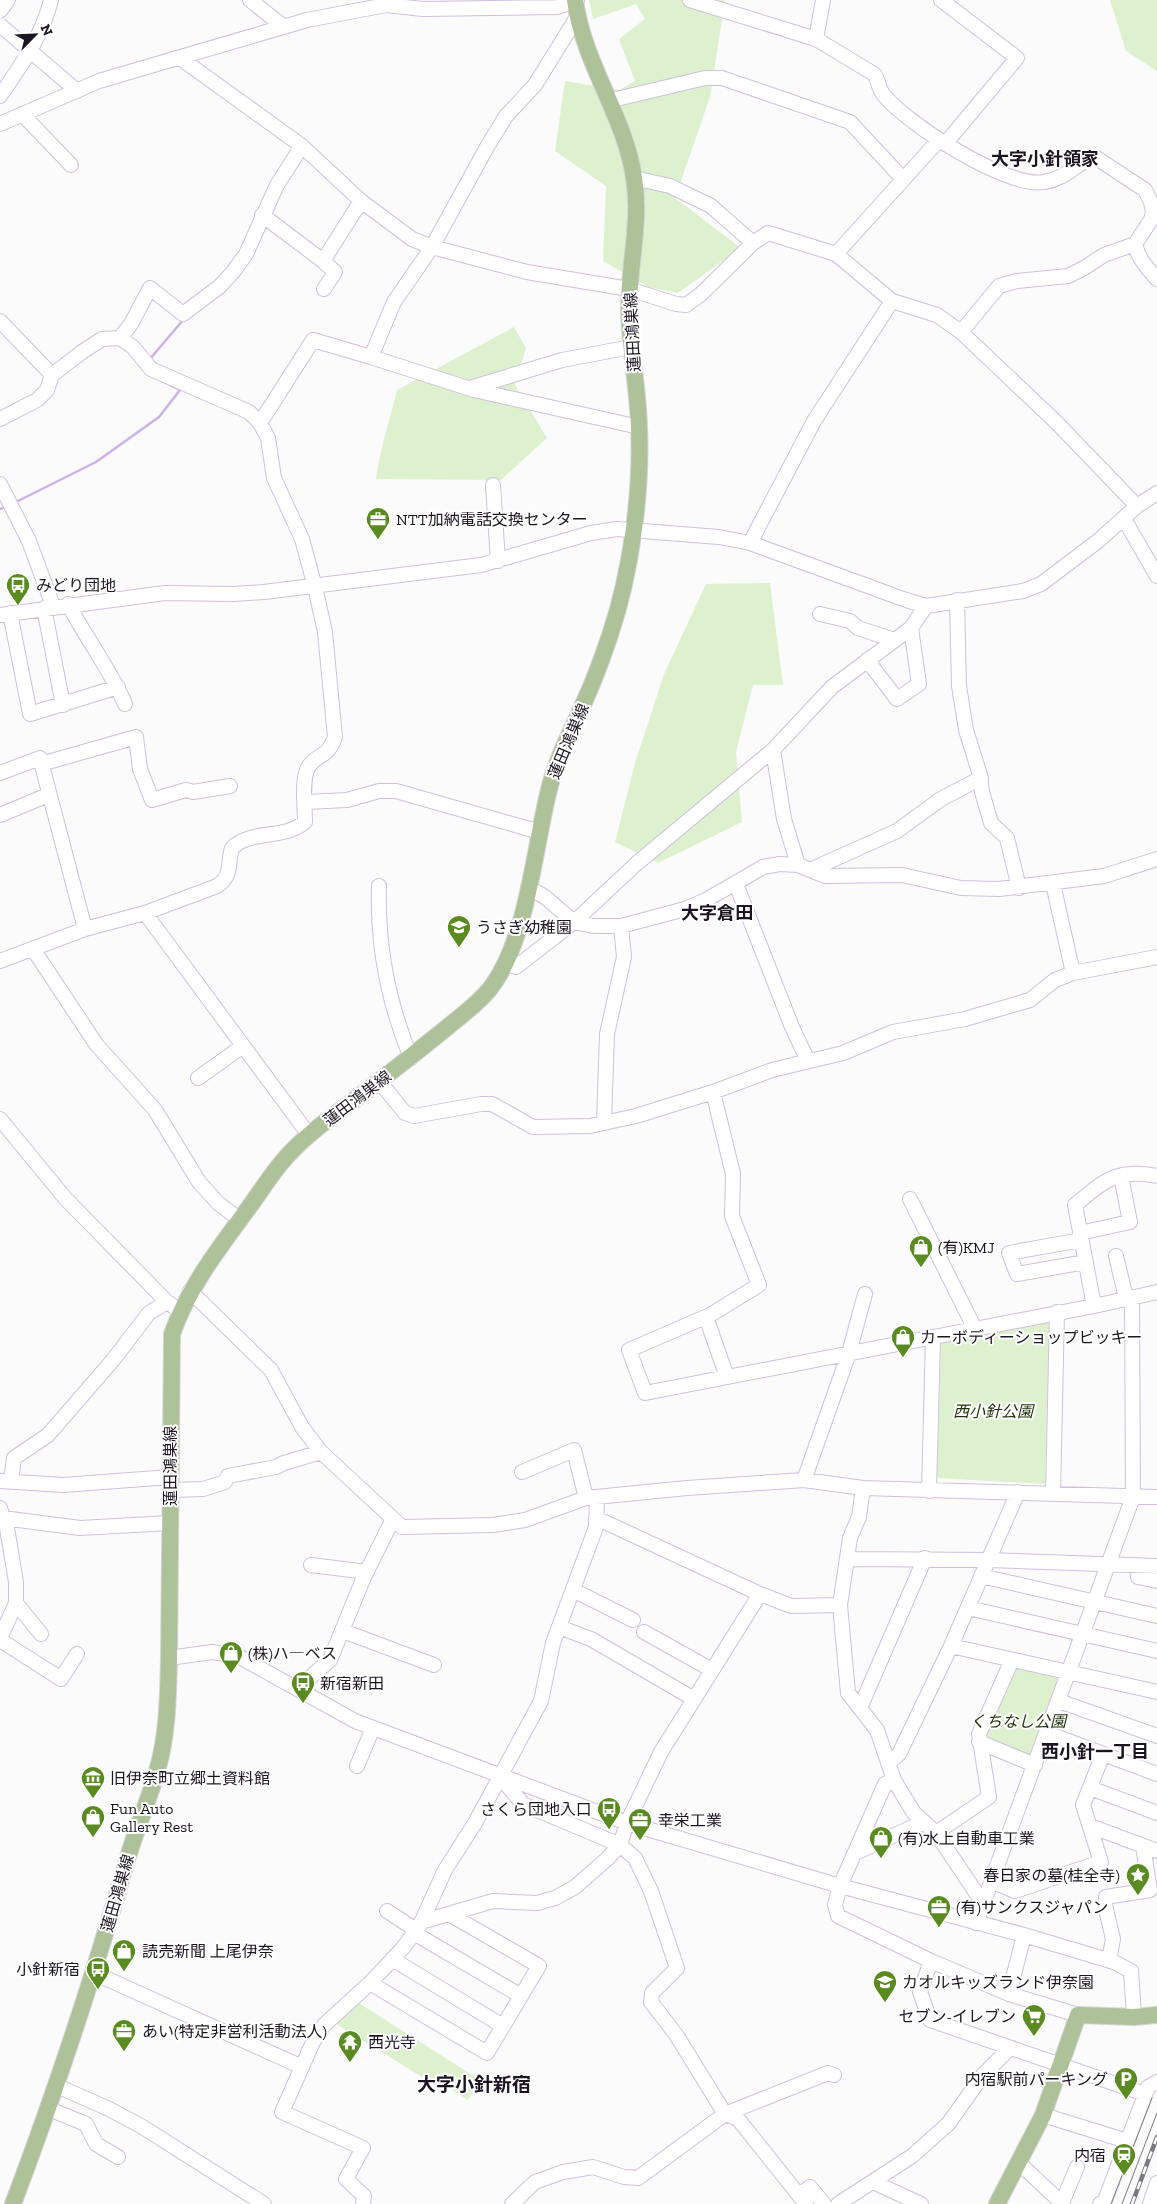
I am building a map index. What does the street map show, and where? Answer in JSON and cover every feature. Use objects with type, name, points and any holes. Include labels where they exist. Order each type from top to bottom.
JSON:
[{"type":"main road","name":"蓮田鴻巣線","points":[[14,2204],[57,2086],[94,1972],[131,1845],[158,1769],[167,1707],[169,1658],[172,1334],[174,1306],[190,1291],[289,1154],[309,1135],[411,1058],[480,1000],[492,987],[512,948],[558,758],[585,700],[611,635],[626,578],[633,530],[639,464],[639,426],[631,347],[629,289],[635,222],[634,178],[624,139],[584,42],[576,5]]},
{"type":"main road","points":[[997,2204],[1043,2115],[1078,2014],[1134,2017],[1157,2015]]},
{"type":"street","points":[[0,11],[8,0]]},
{"type":"street","points":[[2,90],[31,51],[46,21],[51,0]]},
{"type":"street","points":[[250,0],[284,27]]},
{"type":"street","points":[[690,0],[816,39],[874,74],[878,79],[881,92],[916,125],[942,142],[991,168],[1029,182],[1043,183],[1064,177],[1089,158],[1095,157],[1145,190],[1155,210],[1151,220],[1135,244],[1104,255],[1068,276],[1017,281],[999,286],[962,332]]},
{"type":"street","points":[[816,39],[823,0]]},
{"type":"street","points":[[836,254],[903,179],[942,142],[1017,58],[941,0]]},
{"type":"street","points":[[0,124],[99,81],[307,20],[386,5],[423,9],[529,8],[576,5]]},
{"type":"street","points":[[371,357],[394,302],[432,248],[506,116],[535,85],[576,5]]},
{"type":"street","points":[[0,25],[77,91]]},
{"type":"street","points":[[180,58],[302,146],[361,201],[412,239],[432,248],[527,272],[629,289],[676,304],[686,305],[700,295],[753,243],[768,232],[836,254],[892,301],[937,315],[962,332],[1056,422],[1137,506]]},
{"type":"street","points":[[608,101],[705,78],[722,78],[850,122],[903,179]]},
{"type":"street","points":[[22,114],[71,165]]},
{"type":"street","points":[[120,338],[131,324],[150,288],[183,314],[219,287],[246,254],[276,185],[302,146]]},
{"type":"street","points":[[634,178],[670,186],[711,206],[753,243]]},
{"type":"street","points":[[323,261],[361,201]]},
{"type":"street","points":[[262,216],[335,272],[324,289]]},
{"type":"street","points":[[1135,244],[1136,251],[1143,263],[1157,279]]},
{"type":"street","points":[[750,543],[814,420],[892,301]]},
{"type":"street","points":[[0,320],[52,375]]},
{"type":"street","points":[[0,419],[37,400],[47,390],[52,375],[102,339],[120,338],[133,346],[151,369],[249,412],[260,423],[268,438],[274,478],[302,539],[315,587],[325,632],[335,737],[331,750],[310,764],[304,776],[306,802],[304,822],[296,829],[239,841],[232,848],[229,873],[224,882],[144,913],[85,930],[0,961]]},
{"type":"street","points":[[260,423],[313,340],[469,388],[639,426]]},
{"type":"street","points":[[469,388],[562,360],[631,347]]},
{"type":"street","points":[[0,484],[29,540],[48,607],[63,705]]},
{"type":"street","points":[[493,485],[498,561]]},
{"type":"street","points":[[118,687],[30,714],[5,614],[68,604],[165,593],[232,594],[315,587],[498,561],[604,530],[633,530],[719,537],[750,543],[926,606],[1023,591],[1041,584],[1124,519],[1137,506],[1157,493]]},
{"type":"street","points":[[1124,519],[1157,576]]},
{"type":"street","points":[[957,600],[959,686],[966,730],[981,778],[982,792],[991,823],[1007,838],[1019,888]]},
{"type":"street","points":[[68,604],[118,687],[125,704]]},
{"type":"street","points":[[505,964],[516,967],[574,922],[636,864],[773,750],[832,687],[912,628],[926,606]]},
{"type":"street","points":[[820,614],[850,621],[858,628],[894,640]]},
{"type":"street","points":[[867,660],[897,699],[919,684],[912,628]]},
{"type":"street","points":[[41,764],[136,737],[140,768],[152,800],[186,790],[193,792],[230,786]]},
{"type":"street","points":[[773,750],[784,819],[804,868]]},
{"type":"street","points":[[0,773],[40,758],[48,795],[85,930]]},
{"type":"street","points":[[804,868],[896,831],[941,799],[981,778]]},
{"type":"street","points":[[306,802],[347,800],[380,791],[396,792],[540,832]]},
{"type":"street","points":[[0,815],[48,795]]},
{"type":"street","points":[[528,887],[545,897],[574,922],[593,926],[621,926],[685,908],[736,884],[762,867],[780,864],[804,868],[825,876],[902,875],[960,888],[1019,888],[1104,876],[1157,859]]},
{"type":"street","points":[[736,884],[792,1027],[808,1061]]},
{"type":"street","points":[[1054,884],[1073,973]]},
{"type":"street","points":[[379,886],[378,918],[382,958],[397,1023],[411,1058]]},
{"type":"street","points":[[144,913],[309,1135]]},
{"type":"street","points":[[604,1122],[607,1034],[624,958],[621,926]]},
{"type":"street","points":[[33,949],[96,1044],[155,1110],[199,1182],[218,1203],[240,1220]]},
{"type":"street","points":[[379,1081],[405,1113],[414,1116],[481,1104],[492,1104],[532,1127],[590,1126],[636,1116],[713,1092],[772,1070],[843,1053],[893,1032],[965,1020],[1030,1000],[1055,980],[1073,973],[1157,957]]},
{"type":"street","points":[[198,1078],[243,1046]]},
{"type":"street","points":[[713,1092],[733,1174],[732,1216],[759,1285],[706,1317],[629,1350],[644,1393],[1094,1306],[1157,1292]]},
{"type":"street","points":[[0,1119],[65,1198],[174,1306]]},
{"type":"street","points":[[1094,1306],[1075,1206],[1106,1180],[1143,1173],[1157,1176]]},
{"type":"street","points":[[1086,1262],[1017,1274],[1009,1253],[1130,1222],[1121,1176]]},
{"type":"street","points":[[910,1199],[975,1329]]},
{"type":"street","points":[[976,1923],[1110,1565],[1133,1497],[1129,1297],[1116,1256]]},
{"type":"street","points":[[190,1291],[271,1370],[302,1427],[321,1452],[402,1527],[493,1525],[526,1520],[592,1498],[687,1488],[804,1480],[863,1488],[1157,1498]]},
{"type":"street","points":[[804,1480],[848,1353],[865,1294]]},
{"type":"street","points":[[174,1306],[148,1313],[113,1360],[48,1435],[14,1458],[6,1481],[63,1485],[170,1483],[203,1489],[225,1482],[228,1476],[276,1467],[284,1462],[321,1452]]},
{"type":"street","points":[[1053,1494],[1056,1312]]},
{"type":"street","points":[[706,1317],[727,1377]]},
{"type":"street","points":[[929,1491],[933,1337]]},
{"type":"street","points":[[363,2204],[364,2196],[346,2179],[362,2148],[282,2112],[313,2042],[324,2025],[370,1983],[417,1928],[445,1870],[475,1823],[541,1701],[553,1643],[596,1526],[596,1518],[592,1498],[574,1450],[522,1472]]},
{"type":"street","points":[[863,1488],[859,1517],[850,1538],[840,1605],[848,1693],[877,1730],[894,1780],[914,1813],[936,1833],[983,1903]]},
{"type":"street","points":[[889,1762],[899,1754],[951,1646],[1018,1492]]},
{"type":"street","points":[[1,1514],[80,1528],[170,1523]]},
{"type":"street","points":[[1,1514],[6,1522],[16,1582],[16,1603],[0,1639],[61,1679],[77,1654]]},
{"type":"street","points":[[596,1518],[760,1594],[791,1606],[840,1605]]},
{"type":"street","points":[[296,1689],[330,1660],[367,1572],[393,1519]]},
{"type":"street","points":[[847,1559],[925,1558],[1157,1566]]},
{"type":"street","points":[[860,1708],[925,1558]]},
{"type":"street","points":[[311,1565],[367,1572]]},
{"type":"street","points":[[1140,1566],[1138,1577],[1157,1581]]},
{"type":"street","points":[[981,1576],[1157,1616]]},
{"type":"street","points":[[573,1590],[633,1620]]},
{"type":"street","points":[[417,1928],[449,1914],[494,1901],[537,1903],[554,1898],[575,1887],[620,1845],[627,1823],[661,1752],[760,1594]]},
{"type":"street","points":[[16,1603],[41,1634]]},
{"type":"street","points":[[968,1608],[1157,1651]]},
{"type":"street","points":[[559,1627],[591,1639],[694,1699]]},
{"type":"street","points":[[343,1631],[434,1665]]},
{"type":"street","points":[[644,1632],[712,1670]]},
{"type":"street","points":[[951,1646],[1157,1692]]},
{"type":"street","points":[[169,1658],[212,1652],[238,1656],[296,1689],[373,1728],[627,1823],[840,1886],[1024,1935],[1109,1960],[1131,1971],[1134,2017]]},
{"type":"street","points":[[936,1833],[989,1798],[979,1734],[1012,1660]]},
{"type":"street","points":[[1059,1701],[1157,1736]]},
{"type":"street","points":[[357,1766],[373,1728]]},
{"type":"street","points":[[1046,1734],[1157,1774]]},
{"type":"street","points":[[979,1742],[1035,1765]]},
{"type":"street","points":[[992,1881],[1015,1891],[1100,1862],[1083,1804],[1102,1754]]},
{"type":"street","points":[[500,1776],[523,1804],[620,1845],[634,1858],[652,1891],[677,1968],[652,1993],[651,2002],[677,2036],[726,2114],[738,2119],[802,2200],[810,2187],[824,2204]]},
{"type":"street","points":[[894,1780],[886,1784],[840,1886],[835,1905],[838,1916],[931,1961],[1009,1994],[1078,2014]]},
{"type":"street","points":[[1090,1788],[1157,1813]]},
{"type":"street","points":[[855,1852],[924,1822]]},
{"type":"street","points":[[1090,1826],[1157,1852]]},
{"type":"street","points":[[1109,1960],[1112,1938],[1105,1905],[1106,1897],[1150,1890],[1143,1846]]},
{"type":"street","points":[[387,1911],[417,1928],[521,1996]]},
{"type":"street","points":[[370,1983],[487,2053],[538,1966],[449,1914]]},
{"type":"street","points":[[1009,1994],[1024,1935]]},
{"type":"street","points":[[392,1959],[503,2026]]},
{"type":"street","points":[[931,1961],[920,1992],[930,2020],[1145,2094]]},
{"type":"street","points":[[94,1972],[302,2067]]},
{"type":"street","points":[[838,2204],[912,2156],[948,2124],[983,2075],[1010,2048]]},
{"type":"street","points":[[512,2204],[535,2182],[563,2172],[593,2167],[624,2177],[638,2178],[726,2114],[828,2073],[834,2075]]},
{"type":"street","points":[[1100,2204],[1104,2204],[1148,2087],[1157,2082]]},
{"type":"street","points":[[57,2086],[109,2109],[141,2126],[264,2204]]},
{"type":"street","points":[[49,2109],[86,2124],[96,2144],[118,2158]]},
{"type":"street","points":[[1043,2115],[1127,2141]]},
{"type":"street","points":[[1019,2163],[1063,2204],[1077,2167]]},
{"type":"street","points":[[873,2182],[920,2204]]},
{"type":"street","points":[[1150,2204],[1157,2183]]},
{"type":"green space","points":[[589,0],[725,0],[710,97],[675,198],[741,248],[678,293],[648,287],[603,261],[606,186],[555,151],[565,81],[619,90],[635,81],[619,39],[645,19],[636,4],[593,19]]},
{"type":"green space","points":[[1110,0],[1157,0],[1157,71],[1126,51]]},
{"type":"green space","points":[[514,327],[526,348],[515,385],[547,438],[501,480],[376,479],[397,390]]},
{"type":"green space","points":[[770,583],[783,685],[753,685],[736,752],[742,822],[658,863],[615,842],[635,763],[664,674],[706,584]]},
{"type":"green space","name":"西小針公園","points":[[1049,1322],[1045,1484],[937,1478],[941,1343]]},
{"type":"green space","name":"くちなし公園","points":[[1016,1667],[1060,1678],[1032,1759],[985,1740],[984,1736]]},
{"type":"green space","points":[[354,2000],[480,2080],[468,2100],[438,2081],[435,2085],[336,2024]]},
{"type":"waterway","points":[[149,360],[184,319]]},
{"type":"waterway","points":[[14,503],[96,462],[159,417],[180,390],[154,377]]},
{"type":"waterway","points":[[0,509],[7,506]]},
{"type":"tram line","points":[[1111,2204],[1152,2098]]},
{"type":"tram line","points":[[1122,2204],[1157,2113]]},
{"type":"railway","points":[[1132,2204],[1157,2137]]},
{"type":"place","name":"NTT加納電話交換センター","points":[[378,540]]},
{"type":"place","name":"みどり団地","points":[[18,606]]},
{"type":"place","name":"うさぎ幼稚園","points":[[459,948]]},
{"type":"place","name":"(有)KMJ","points":[[921,1268]]},
{"type":"place","name":"カーボディーショップビッキー","points":[[903,1358]]},
{"type":"place","name":"(株)ハ―ベス","points":[[231,1674]]},
{"type":"place","name":"新宿新田","points":[[303,1704]]},
{"type":"place","name":"旧伊奈町立郷土資料館","points":[[93,1799]]},
{"type":"place","name":"さくら団地入口","points":[[609,1830]]},
{"type":"place","name":"Fun Auto Gallery Rest","points":[[93,1838]]},
{"type":"place","name":"幸栄工業","points":[[640,1841]]},
{"type":"place","name":"(有)水上自動車工業","points":[[881,1859]]},
{"type":"place","name":"春日家の墓(桂全寺)","points":[[1138,1896]]},
{"type":"place","name":"(有)サンクスジャパン","points":[[939,1928]]},
{"type":"place","name":"読売新聞 上尾伊奈","points":[[124,1972]]},
{"type":"place","name":"小針新宿","points":[[98,1990]]},
{"type":"place","name":"カオルキッズランド伊奈園","points":[[885,2003]]},
{"type":"place","name":"セブン-イレブン","points":[[1034,2037]]},
{"type":"place","name":"あい(特定非営利活動法人)","points":[[124,2052]]},
{"type":"place","name":"西光寺","points":[[350,2063]]},
{"type":"place","name":"内宿駅前パーキング","points":[[1126,2100]]},
{"type":"place","name":"内宿","points":[[1124,2176]]},
{"type":"district","name":"大字小針領家","points":[[1045,159]]},
{"type":"district","name":"大字倉田","points":[[717,913]]},
{"type":"district","name":"西小針一丁目","points":[[1095,1752]]},
{"type":"district","name":"大字小針新宿","points":[[474,2084]]}]
